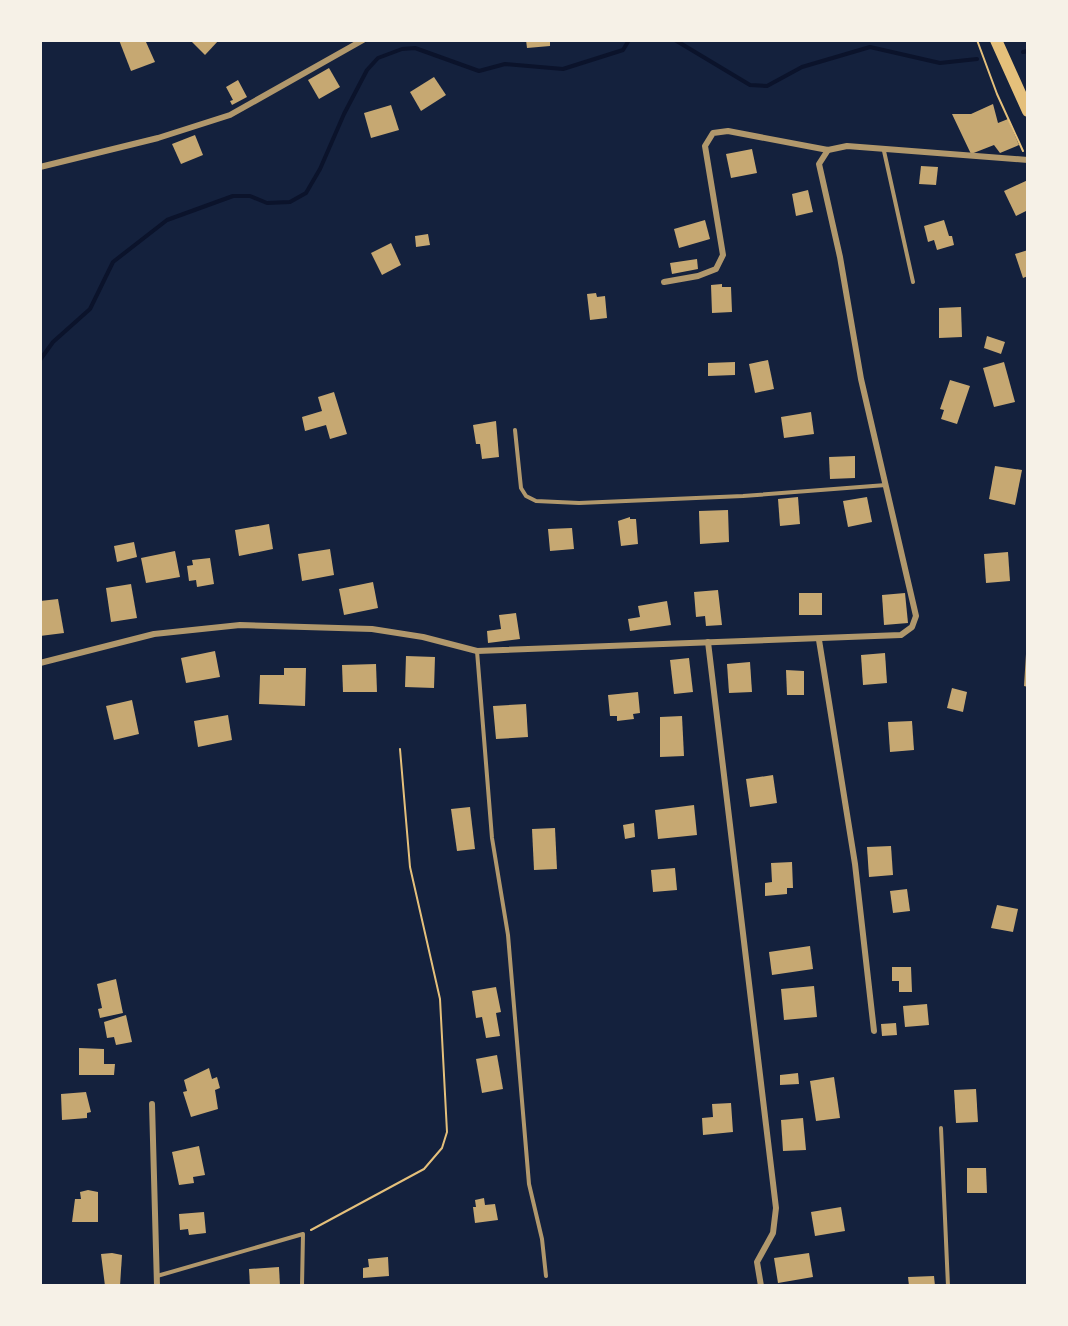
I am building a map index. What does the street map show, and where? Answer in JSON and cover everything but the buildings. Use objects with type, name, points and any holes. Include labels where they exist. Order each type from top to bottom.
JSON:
[{"type":"main road","points":[[997,43],[1028,111]]},
{"type":"street","points":[[40,167],[158,138],[230,115],[363,40]]},
{"type":"street","points":[[664,282],[698,276],[716,269],[723,255],[705,146],[713,133],[728,131],[828,150],[847,146],[884,151],[1028,160]]},
{"type":"street","points":[[40,663],[154,634],[240,626],[372,629],[423,637],[477,651],[901,635],[912,627],[916,616],[861,379],[840,257],[819,164],[828,150]]},
{"type":"street","points":[[819,639],[855,864],[874,1032]]},
{"type":"street","points":[[708,642],[776,1208],[773,1233],[758,1262],[761,1286]]},
{"type":"street","points":[[152,1104],[157,1286]]},
{"type":"lane","points":[[884,151],[913,282]]},
{"type":"lane","points":[[515,430],[521,488],[526,496],[536,501],[579,503],[743,496],[887,485]]},
{"type":"lane","points":[[477,651],[492,838],[508,936],[529,1184],[542,1239],[546,1276]]},
{"type":"lane","points":[[941,1128],[948,1286]]},
{"type":"lane","points":[[157,1276],[303,1234],[302,1286]]},
{"type":"path","points":[[977,40],[997,94],[1028,160]]},
{"type":"path","points":[[303,1234],[423,1169],[435,1158],[447,1132],[440,999],[410,867],[400,749]]},
{"type":"waterway","points":[[40,360],[53,342],[90,309],[113,262],[167,220],[233,196],[250,196],[267,203],[290,202],[306,193],[320,169],[344,114],[367,70],[378,58],[402,49],[415,48],[479,71],[505,64],[563,69],[623,50],[629,40]]},
{"type":"waterway","points":[[675,40],[750,85],[767,86],[802,67],[870,47],[940,63],[977,59]]},
{"type":"waterway","points":[[1023,52],[1028,51]]}]
